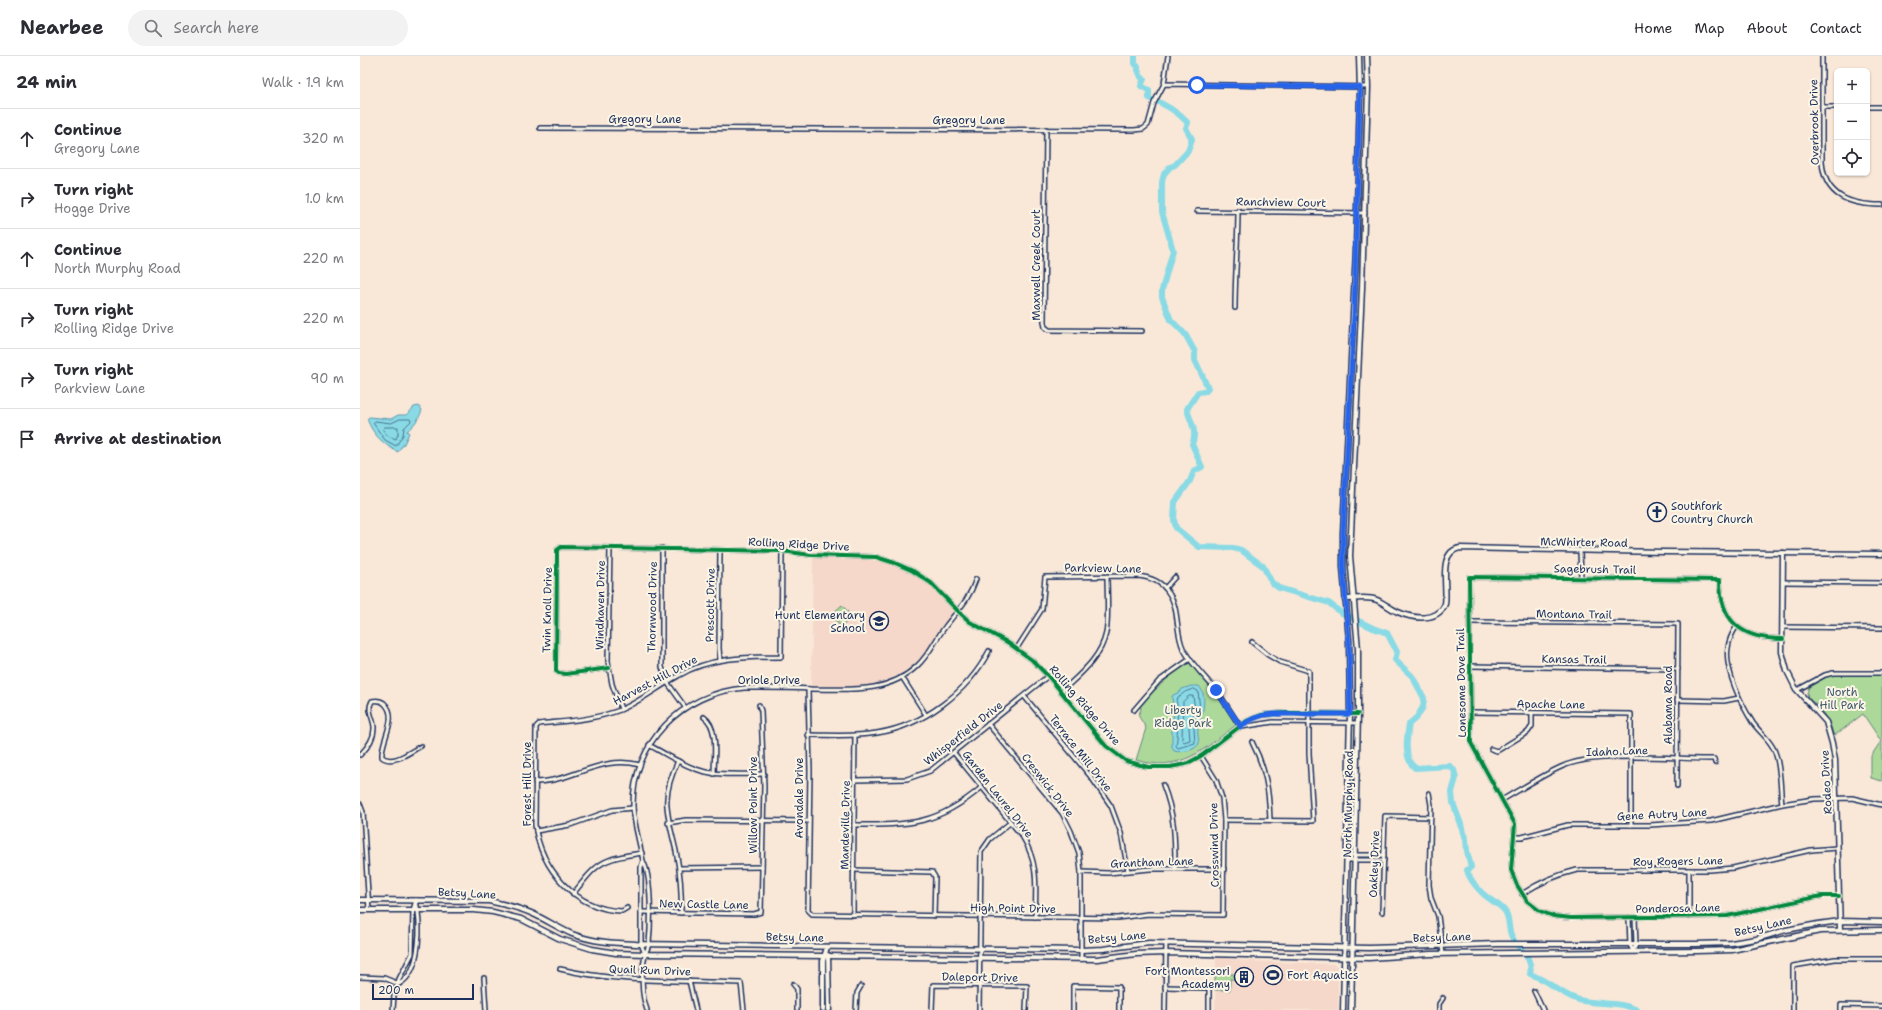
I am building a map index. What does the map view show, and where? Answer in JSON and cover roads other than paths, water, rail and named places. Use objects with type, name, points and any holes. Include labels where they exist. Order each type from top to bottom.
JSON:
[{"type":"main road","name":"North Murphy Road","points":[[1344,1010],[1344,947],[1348,860],[1350,714],[1348,626],[1345,599],[1343,540],[1354,313],[1360,87],[1359,56]]},
{"type":"main road","name":"North Murphy Road","points":[[1351,1010],[1356,860],[1358,649],[1350,556],[1361,313],[1368,87],[1366,56]]},
{"type":"main road","points":[[1354,313],[1361,313]]},
{"type":"main road","points":[[1347,436],[1355,436]]},
{"type":"main road","name":"McWhirter Road","points":[[1345,599],[1374,599],[1406,615],[1433,616],[1440,612],[1445,604],[1446,562],[1449,554],[1455,549],[1463,548],[1580,551],[1882,554]]},
{"type":"main road","name":"Rodeo Drive","points":[[1783,553],[1782,652],[1787,672],[1797,690],[1826,722],[1833,749],[1840,930]]},
{"type":"main road","name":"Betsy Lane","points":[[360,900],[468,900],[502,904],[532,913],[571,933],[587,939],[604,942],[649,945],[1081,950],[1166,943],[1352,948],[1498,944],[1630,945],[1731,943],[1756,939],[1792,929],[1840,922],[1882,922]]},
{"type":"main road","name":"Betsy Lane","points":[[360,910],[474,910],[521,919],[560,939],[592,950],[645,954],[1098,959],[1136,954],[1166,953],[1352,958],[1442,954],[1546,954],[1732,950],[1820,931],[1882,930]]},
{"type":"main road","points":[[1230,945],[1230,955]]},
{"type":"main road","points":[[823,1010],[827,947]]},
{"type":"main road","points":[[1289,957],[1290,947]]},
{"type":"main road","points":[[894,948],[894,957]]},
{"type":"main road","points":[[826,956],[829,1010]]},
{"type":"street","points":[[1168,56],[1164,84],[1368,87]]},
{"type":"street","name":"Overbrook Drive","points":[[1822,56],[1822,163],[1826,178],[1830,186],[1840,196],[1852,202],[1863,205],[1882,206]]},
{"type":"street","name":"Gregory Lane","points":[[540,128],[1143,129],[1149,123],[1154,102],[1164,84]]},
{"type":"street","points":[[1822,107],[1834,107]]},
{"type":"street","points":[[1870,107],[1882,107]]},
{"type":"street","name":"Maxwell Creek Court","points":[[1046,129],[1044,314],[1046,327],[1049,330],[1142,331]]},
{"type":"street","points":[[1235,308],[1235,262],[1239,242],[1238,210]]},
{"type":"street","name":"Ranchview Court","points":[[1198,211],[1238,210],[1364,213]]},
{"type":"street","name":"Rolling Ridge Drive","points":[[557,554],[557,550],[561,547],[782,550],[811,555],[866,556],[895,563],[913,571],[931,583],[958,611],[978,627],[1017,648],[1032,660],[1048,676],[1106,746],[1126,761],[1148,767],[1170,767],[1186,764],[1201,756],[1247,721],[1262,715],[1358,714]]},
{"type":"street","name":"Windhaven Drive","points":[[610,548],[609,668],[612,684],[621,709]]},
{"type":"street","name":"Thornwood Drive","points":[[662,548],[661,659],[663,673],[667,682],[685,707]]},
{"type":"street","name":"Prescott Drive","points":[[720,550],[720,660]]},
{"type":"street","name":"Harvest Hill Drive","points":[[537,725],[582,720],[621,709],[641,700],[667,682],[692,669],[720,660],[781,657],[782,550]]},
{"type":"street","points":[[1580,551],[1580,578]]},
{"type":"street","name":"Twin Knoll Drive","points":[[557,554],[556,671],[561,674],[609,668]]},
{"type":"street","name":"Parkview Lane","points":[[1017,648],[1042,609],[1045,577],[1051,575],[1142,576],[1153,580],[1165,588]]},
{"type":"street","points":[[1061,692],[1090,665],[1097,654],[1106,633],[1107,576]]},
{"type":"street","name":"Sagebrush Trail","points":[[1469,577],[1720,580],[1722,601],[1728,615],[1737,626]]},
{"type":"street","name":"Lonesome Dove Trail","points":[[1469,577],[1471,743],[1515,824],[1511,870],[1522,894]]},
{"type":"street","points":[[1175,578],[1165,588],[1172,600],[1179,634],[1190,659],[1216,690],[1241,727]]},
{"type":"street","name":"Oriole Drive","points":[[647,1010],[644,1002],[643,980],[645,954],[649,945],[648,876],[634,822],[633,808],[635,784],[640,765],[650,745],[668,722],[685,707],[711,695],[736,689],[867,689],[885,685],[902,677],[916,668],[927,656],[945,626],[970,596],[976,579]]},
{"type":"street","points":[[1783,582],[1882,583]]},
{"type":"street","name":"Montana Trail","points":[[1470,622],[1678,624]]},
{"type":"street","name":"Alabama Road","points":[[1677,786],[1678,624]]},
{"type":"street","points":[[1782,804],[1779,767],[1775,752],[1770,742],[1754,724],[1739,698],[1731,674],[1727,650],[1731,635],[1737,626],[1754,637],[1783,639]]},
{"type":"street","points":[[1783,627],[1882,628]]},
{"type":"street","points":[[1224,820],[1313,821],[1309,723],[1309,671],[1280,662],[1268,656],[1252,642]]},
{"type":"street","points":[[808,735],[855,735],[878,733],[896,729],[926,715],[966,684],[989,651]]},
{"type":"street","points":[[1134,710],[1159,681],[1190,659]]},
{"type":"street","name":"Kansas Trail","points":[[1470,666],[1678,669]]},
{"type":"street","points":[[1797,690],[1826,675],[1834,673],[1882,673]]},
{"type":"street","name":"Whisperfield Drive","points":[[855,780],[893,781],[912,778],[934,768],[1048,676]]},
{"type":"street","points":[[902,677],[926,715]]},
{"type":"street","name":"Avondale Drive","points":[[808,689],[810,772],[808,907]]},
{"type":"street","name":"Terrace Mill Drive","points":[[1024,696],[1091,777],[1110,806],[1121,833],[1128,871]]},
{"type":"street","points":[[1678,700],[1724,701],[1739,698]]},
{"type":"street","points":[[360,755],[373,734],[374,729],[370,708],[372,701],[376,700],[382,702],[386,706],[389,717],[382,757],[384,759],[394,760],[421,746]]},
{"type":"street","name":"Willow Point Drive","points":[[759,705],[761,711],[764,774],[762,906]]},
{"type":"street","name":"Apache Lane","points":[[1471,712],[1631,714],[1631,758]]},
{"type":"street","points":[[1491,749],[1497,751],[1528,732],[1532,726],[1532,713]]},
{"type":"street","points":[[704,717],[709,721],[713,738],[714,774]]},
{"type":"street","name":"Rolling Ridge Drive","points":[[1241,727],[1273,722],[1358,723]]},
{"type":"street","name":"Creswick Drive","points":[[988,724],[1062,813],[1071,830],[1081,872],[1081,959]]},
{"type":"street","name":"Forest Hill Drive","points":[[537,725],[535,782],[536,831],[539,844],[551,869],[561,882],[574,894],[592,904],[622,911],[627,908]]},
{"type":"street","name":"Mandeville Drive","points":[[853,915],[855,735]]},
{"type":"street","points":[[1252,742],[1261,760],[1266,776],[1270,820]]},
{"type":"street","points":[[650,745],[694,769],[714,774],[764,774]]},
{"type":"street","name":"Garden Laurel Drive","points":[[954,753],[1011,822],[1026,843],[1034,862],[1035,917]]},
{"type":"street","name":"Crosswind Drive","points":[[1201,756],[1218,785],[1222,798],[1224,820],[1223,915]]},
{"type":"street","name":"Idaho Lane","points":[[1502,800],[1562,766],[1580,761],[1604,758],[1714,759],[1715,763]]},
{"type":"street","points":[[1631,758],[1631,825]]},
{"type":"street","points":[[678,761],[667,788],[666,803],[668,823],[679,868],[681,912]]},
{"type":"street","points":[[535,782],[556,780],[587,768],[610,763],[623,762],[640,765]]},
{"type":"street","points":[[1163,785],[1173,814],[1175,831],[1175,869]]},
{"type":"street","points":[[854,825],[897,825],[924,821],[956,808],[982,788]]},
{"type":"street","points":[[1429,793],[1431,817],[1429,885],[1431,898],[1438,916],[1442,954]]},
{"type":"street","name":"Gene Autry Lane","points":[[1514,838],[1522,838],[1568,826],[1631,825],[1711,821],[1782,804],[1836,798],[1852,798],[1882,806]]},
{"type":"street","points":[[360,804],[363,812],[369,910]]},
{"type":"street","points":[[536,831],[570,825],[612,810],[633,808]]},
{"type":"street","name":"Oakley Drive","points":[[1382,912],[1385,816],[1431,817]]},
{"type":"street","points":[[668,823],[682,820],[809,821]]},
{"type":"street","points":[[979,1010],[982,852],[990,839],[1011,822]]},
{"type":"street","name":"Roy Rogers Lane","points":[[1522,894],[1536,884],[1556,875],[1577,870],[1688,870],[1732,868],[1811,850],[1837,848]]},
{"type":"street","points":[[574,894],[592,870],[604,861],[621,856],[642,853]]},
{"type":"street","points":[[1348,854],[1384,855]]},
{"type":"street","points":[[1348,860],[1384,860]]},
{"type":"street","name":"Oriole Drive","points":[[643,861],[641,867],[641,944],[645,954]]},
{"type":"street","points":[[679,868],[762,867]]},
{"type":"street","name":"Grantham Lane","points":[[1081,872],[1108,873],[1175,869],[1224,869]]},
{"type":"street","points":[[853,870],[930,871],[934,873],[934,916]]},
{"type":"street","points":[[1688,870],[1689,917]]},
{"type":"street","name":"Ponderosa Lane","points":[[1522,894],[1540,911],[1553,916],[1571,918],[1727,916],[1822,896],[1839,896]]},
{"type":"street","points":[[399,984],[403,982],[409,974],[416,959],[418,910],[416,900]]},
{"type":"street","points":[[393,1010],[394,995],[399,984],[399,979],[411,957],[413,910],[416,900]]},
{"type":"street","name":"New Castle Lane","points":[[641,912],[754,914],[760,912],[762,906]]},
{"type":"street","name":"High Point Drive","points":[[808,907],[808,912],[812,914],[853,915],[1082,918],[1118,918],[1148,914],[1223,915]]},
{"type":"street","points":[[1629,917],[1630,945],[1633,951]]},
{"type":"street","points":[[1633,951],[1636,944],[1636,917]]},
{"type":"street","points":[[412,930],[418,930]]},
{"type":"street","points":[[1165,1010],[1166,943]]},
{"type":"street","points":[[411,957],[416,959]]},
{"type":"street","points":[[1794,1010],[1793,966],[1835,959],[1882,959]]},
{"type":"street","name":"Quail Run Drive","points":[[560,969],[590,976],[619,980],[689,980],[740,983],[744,1010]]},
{"type":"street","points":[[360,977],[384,978],[399,984]]},
{"type":"street","points":[[484,978],[486,1010]]},
{"type":"street","points":[[689,980],[696,1010]]},
{"type":"street","points":[[793,984],[797,989],[797,1010]]},
{"type":"street","name":"Daleport Drive","points":[[932,1010],[933,985],[1027,986],[1026,1010]]},
{"type":"street","points":[[856,1010],[857,993],[861,986]]},
{"type":"street","points":[[1072,1010],[1073,986],[1119,986],[1119,1010]]},
{"type":"street","points":[[1165,987],[1209,988],[1209,1010]]},
{"type":"street","points":[[1534,990],[1543,1010]]},
{"type":"street","points":[[1439,1010],[1439,1004],[1443,998]]},
{"type":"street","points":[[1841,1010],[1841,1004],[1882,1006]]},
{"type":"water","points":[[419,406],[422,410],[421,413],[416,422],[407,431],[409,433],[403,446],[398,452],[379,438],[372,430],[367,419],[369,417],[391,419],[398,415],[407,415],[414,407]]},
{"type":"water","points":[[1191,686],[1199,686],[1202,691],[1204,702],[1198,731],[1199,744],[1188,751],[1174,751],[1172,747],[1172,721],[1174,715],[1172,697],[1182,689]]},
{"type":"waterway","points":[[1135,56],[1135,64],[1138,66],[1141,77],[1144,79],[1141,86],[1149,90],[1149,98],[1170,108],[1184,119],[1188,123],[1186,128],[1192,139],[1188,151],[1164,174],[1162,182],[1162,212],[1173,250],[1162,290],[1162,297],[1171,320],[1185,334],[1195,352],[1195,360],[1208,388],[1206,391],[1198,392],[1187,409],[1194,430],[1194,439],[1192,444],[1202,467],[1194,471],[1190,481],[1175,502],[1174,520],[1176,528],[1199,547],[1233,548],[1241,550],[1263,566],[1272,583],[1279,588],[1329,603],[1340,612],[1387,633],[1397,652],[1395,660],[1412,676],[1424,698],[1423,707],[1417,717],[1409,724],[1407,735],[1407,753],[1411,764],[1415,768],[1450,766],[1454,770],[1456,778],[1452,792],[1453,803],[1466,839],[1471,867],[1467,870],[1468,874],[1481,892],[1500,906],[1506,913],[1512,937],[1528,958],[1530,963],[1530,974],[1543,980],[1572,998],[1623,1005],[1637,1010]]},
{"type":"place","name":"Southfork Country Church","points":[[1657,512]]},
{"type":"place","name":"Hunt Elementary School","points":[[879,621]]},
{"type":"place","name":"Fort Aquatics","points":[[1273,975]]},
{"type":"place","name":"Fort Montessori Academy","points":[[1244,977]]},
{"type":"park label","name":"North Hill Park","points":[[1842,698]]},
{"type":"park label","name":"Liberty Ridge Park","points":[[1183,716]]}]
